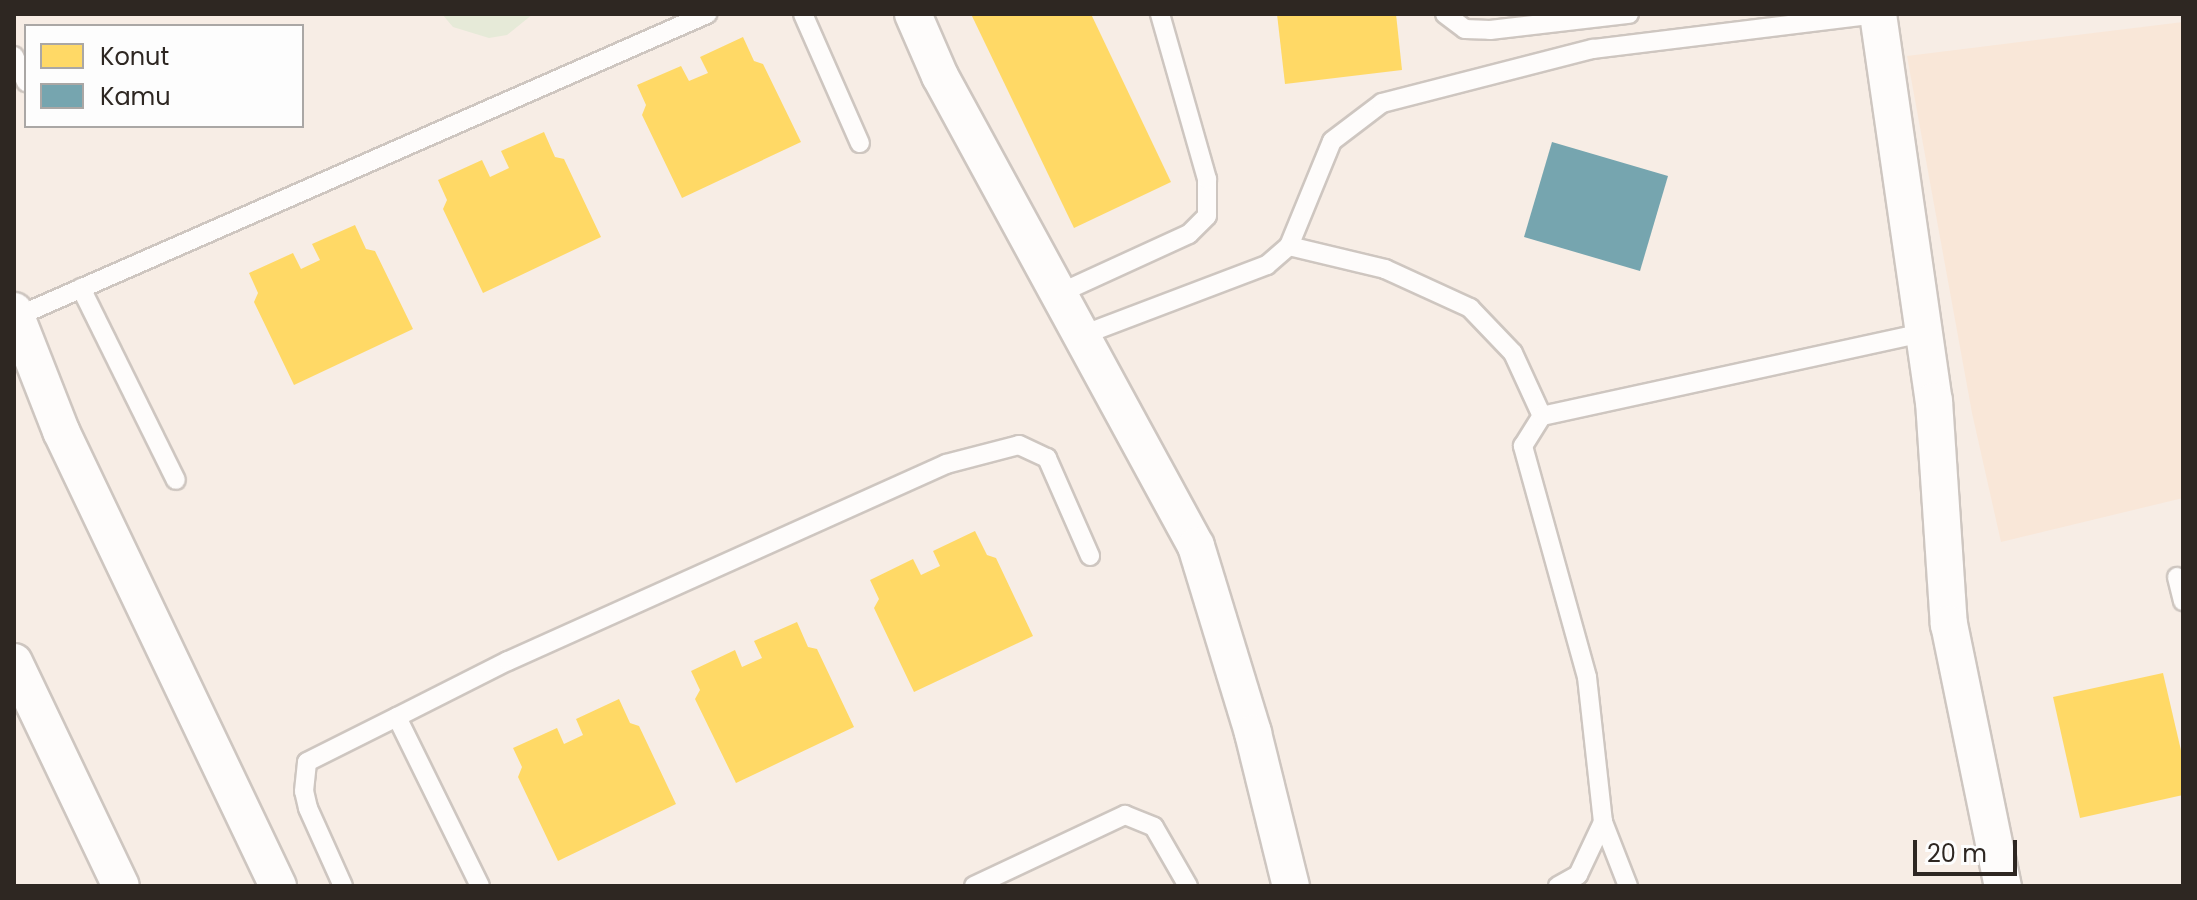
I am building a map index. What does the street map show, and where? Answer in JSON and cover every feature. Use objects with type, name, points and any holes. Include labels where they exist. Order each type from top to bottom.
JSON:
[{"type":"street","points":[[913,14],[940,76],[1196,546],[1253,733],[1291,886]]},
{"type":"street","points":[[1878,14],[1934,401],[1949,624],[2003,886]]},
{"type":"street","points":[[15,314],[68,445],[278,886]]},
{"type":"street","points":[[14,662],[121,886]]},
{"type":"lane","points":[[15,314],[707,14]]},
{"type":"lane","points":[[803,14],[860,143]]},
{"type":"lane","points":[[1058,294],[1189,234],[1207,216],[1207,179],[1160,14]]},
{"type":"lane","points":[[1445,14],[1465,29],[1490,30],[1629,14]]},
{"type":"lane","points":[[1080,336],[1267,265],[1289,246],[1332,141],[1382,103],[1593,49],[1878,14]]},
{"type":"lane","points":[[14,56],[24,78]]},
{"type":"lane","points":[[1289,246],[1385,269],[1470,308],[1513,353],[1542,416]]},
{"type":"lane","points":[[81,288],[176,480]]},
{"type":"lane","points":[[1628,886],[1603,822],[1587,677],[1523,446],[1542,416],[1924,333]]},
{"type":"lane","points":[[343,886],[308,808],[304,791],[307,762],[508,661],[946,464],[1019,445],[1047,458],[1090,556]]},
{"type":"lane","points":[[2177,577],[2183,601]]},
{"type":"lane","points":[[397,717],[480,886]]},
{"type":"lane","points":[[974,886],[1125,815],[1154,827],[1188,886]]},
{"type":"lane","points":[[1558,886],[1578,875],[1603,822]]},
{"type":"shaded area","points":[[2183,22],[2183,498],[2001,542],[1972,413],[1907,56]]},
{"type":"green space","points":[[442,14],[533,14],[507,35],[489,38],[453,27]]},
{"type":"building: Konut","points":[[971,14],[1091,14],[1171,182],[1074,228]]},
{"type":"building: Konut","points":[[1277,14],[1396,14],[1402,70],[1285,84]]},
{"type":"building: Konut","points":[[743,37],[754,61],[763,64],[801,142],[682,198],[642,115],[646,105],[637,85],[681,66],[689,81],[708,73],[700,57]]},
{"type":"building: Konut","points":[[544,132],[555,157],[564,159],[601,237],[483,293],[443,209],[447,200],[438,180],[482,160],[490,177],[509,168],[501,151]]},
{"type":"building: Konut","points":[[355,225],[366,249],[375,251],[413,329],[294,385],[254,302],[258,293],[249,273],[293,253],[301,269],[320,260],[312,244]]},
{"type":"building: Konut","points":[[975,531],[987,555],[996,558],[1033,636],[914,692],[874,608],[879,599],[870,580],[913,559],[921,575],[940,566],[933,551]]},
{"type":"building: Konut","points":[[797,622],[808,647],[817,649],[854,727],[736,783],[695,699],[700,690],[691,671],[735,650],[742,667],[762,658],[754,641]]},
{"type":"building: Konut","points":[[2163,673],[2183,759],[2183,795],[2080,818],[2053,697]]},
{"type":"building: Konut","points":[[619,699],[630,723],[639,726],[676,804],[558,861],[518,777],[522,767],[513,748],[557,728],[564,744],[583,735],[576,719]]},
{"type":"building: Kamu","points":[[1552,142],[1668,176],[1640,271],[1524,237]]}]
